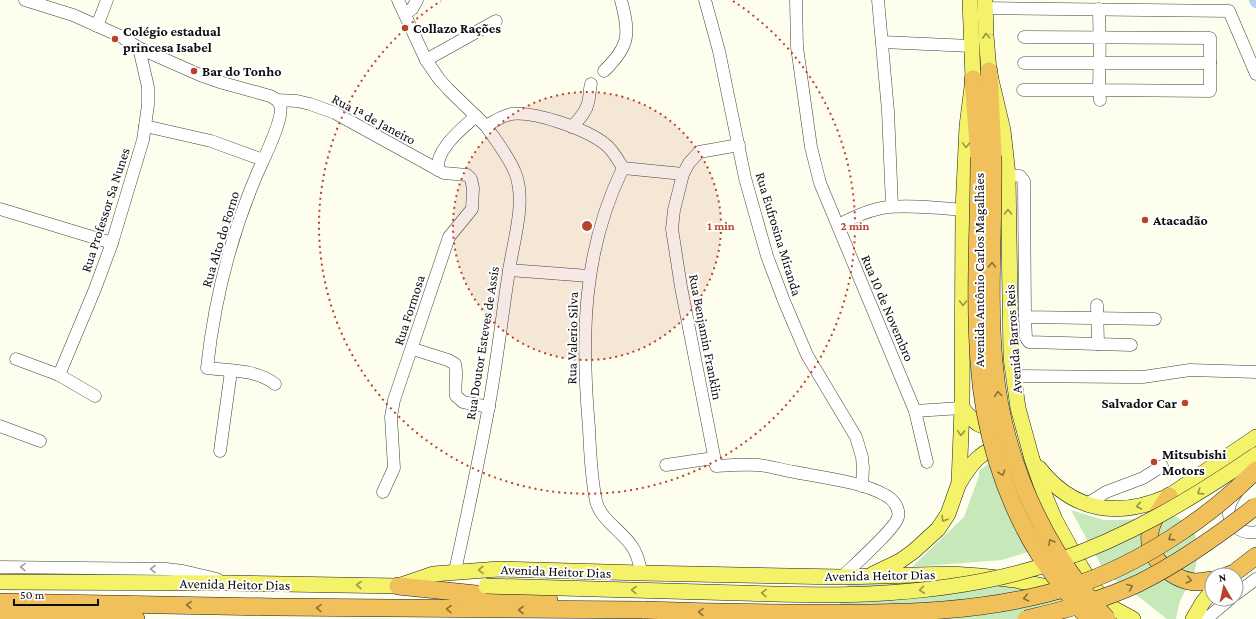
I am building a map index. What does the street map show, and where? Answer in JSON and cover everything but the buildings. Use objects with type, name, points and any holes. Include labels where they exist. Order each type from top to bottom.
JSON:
[{"type":"highway","name":"Avenida Barros Reis","points":[[986,156],[989,71]]},
{"type":"highway","points":[[973,79],[986,156]]},
{"type":"highway","name":"Avenida Antônio Carlos Magalhães","points":[[986,156],[994,362],[998,398],[1006,432],[1016,469],[1041,524],[1054,547],[1081,588],[1109,613]]},
{"type":"highway","name":"Avenida Antônio Carlos Magalhães","points":[[986,156],[977,285],[979,363],[983,399],[990,434],[1001,473],[1039,554],[1063,588],[1089,619]]},
{"type":"highway","points":[[398,586],[487,597],[644,610],[842,614],[941,611],[1014,601],[1073,586],[1116,568],[1146,553],[1198,519],[1256,470]]},
{"type":"highway","points":[[1169,496],[1152,525],[1150,543],[1154,554],[1158,562],[1175,576],[1194,582],[1204,581]]},
{"type":"highway","points":[[1026,619],[1082,604],[1112,594],[1139,582],[1175,563],[1256,506]]},
{"type":"highway","points":[[1241,567],[1256,556]]},
{"type":"highway","points":[[0,602],[275,608],[487,597]]},
{"type":"highway","points":[[0,617],[136,619]]},
{"type":"main road","points":[[959,483],[962,408],[963,210],[967,126],[973,79],[970,0]]},
{"type":"main road","name":"Avenida Barros Reis","points":[[985,4],[989,71],[1003,130],[1008,176],[1009,319],[1013,376],[1018,408],[1032,459],[1055,520],[1109,613],[1134,619]]},
{"type":"main road","points":[[962,408],[973,421],[986,427],[1003,425],[1018,408]]},
{"type":"main road","points":[[844,619],[843,604],[846,595],[866,576],[900,561],[914,551],[938,529],[948,514],[959,483],[974,460],[991,450],[1001,447],[1009,447],[1019,450],[1032,459],[1050,482],[1071,498],[1087,504],[1105,508],[1127,508],[1155,502],[1169,496],[1256,437]]},
{"type":"main road","points":[[487,597],[676,592],[867,594],[914,591],[992,579],[1059,561],[1132,530],[1196,494],[1256,455]]},
{"type":"main road","name":"Avenida Heitor Dias","points":[[0,582],[232,583],[398,586],[432,574],[455,571],[499,569],[842,577],[952,574],[1008,579],[1069,592],[1109,613]]},
{"type":"main road","points":[[765,575],[784,588],[792,600],[795,609],[794,619]]},
{"type":"main road","points":[[1193,619],[1197,610],[1204,601]]},
{"type":"street","name":"Rua 1ª de Janeiro","points":[[25,0],[72,15],[120,36],[139,48],[200,75],[270,96],[277,100],[297,101],[335,113],[438,170]]},
{"type":"street","points":[[97,26],[106,0]]},
{"type":"street","points":[[398,0],[426,60],[448,90],[486,126],[500,118],[514,114],[551,119],[572,126],[604,143],[623,168],[683,174]]},
{"type":"street","points":[[405,14],[412,9],[417,0]]},
{"type":"street","points":[[604,71],[623,49],[627,37],[627,25],[621,0]]},
{"type":"street","name":"Rua Eufrosina Miranda","points":[[705,0],[719,51],[745,178],[767,256],[784,302],[807,355],[856,437],[860,447],[863,468],[862,486]]},
{"type":"street","name":"Rua 10 de Novembro","points":[[796,0],[797,47],[811,148],[820,183],[915,411],[927,462]]},
{"type":"street","points":[[878,0],[888,118],[892,206]]},
{"type":"street","points":[[985,4],[1099,9],[1229,11],[1256,74]]},
{"type":"street","points":[[1099,9],[1100,95]]},
{"type":"street","points":[[426,60],[496,21]]},
{"type":"street","points":[[1023,90],[1100,95],[1210,91],[1210,38],[1024,37]]},
{"type":"street","points":[[882,42],[971,46]]},
{"type":"street","name":"Rua Professor Sa Nunes","points":[[59,375],[95,290],[112,243],[138,158],[148,106],[148,87],[139,48]]},
{"type":"street","points":[[1024,63],[1210,63]]},
{"type":"street","points":[[572,126],[582,116],[588,103],[591,84]]},
{"type":"street","name":"Rua Alto do Forno","points":[[275,384],[267,378],[245,372],[207,368],[209,346],[218,301],[240,218],[273,139],[280,118],[280,105],[277,100]]},
{"type":"street","points":[[438,170],[437,163],[439,157],[448,142],[476,116]]},
{"type":"street","points":[[145,126],[211,141],[263,160]]},
{"type":"street","name":"Rua Doutor Esteves de Assis","points":[[455,571],[489,407],[519,209],[519,193],[516,176],[509,161],[486,126]]},
{"type":"street","name":"Rua Benjamin Franklin","points":[[714,458],[681,287],[672,229],[674,210],[683,174],[689,163],[699,152],[739,145]]},
{"type":"street","name":"Rua Valerio Silva","points":[[623,168],[613,190],[605,214],[589,276],[585,319],[587,407],[596,501],[605,518],[633,547],[642,573]]},
{"type":"street","name":"Rua Formosa","points":[[383,492],[394,468],[392,417],[394,400],[449,237],[462,220],[468,215],[473,205],[472,179],[467,175],[444,173],[438,170]]},
{"type":"street","points":[[1008,176],[1020,176],[1023,178],[1025,186],[1026,338],[1029,342],[1131,345]]},
{"type":"street","points":[[838,225],[881,208],[892,206],[963,210]]},
{"type":"street","points":[[0,209],[112,243]]},
{"type":"street","points":[[509,270],[589,276]]},
{"type":"street","points":[[1097,305],[1098,344]]},
{"type":"street","points":[[1025,317],[1155,319]]},
{"type":"street","points":[[412,349],[448,360],[455,364],[457,370],[455,388],[456,396],[463,402],[489,407]]},
{"type":"street","points":[[16,359],[59,375],[95,396]]},
{"type":"street","points":[[1013,376],[1135,377],[1190,370],[1256,372]]},
{"type":"street","points":[[220,451],[230,371]]},
{"type":"street","points":[[915,411],[962,408]]},
{"type":"street","points":[[0,426],[40,441]]},
{"type":"street","points":[[666,465],[714,458],[716,466],[759,465],[862,486],[885,495],[894,501],[898,510],[898,518],[886,534],[842,577]]},
{"type":"street","points":[[1256,465],[1231,502],[1228,510],[1230,518],[1237,528],[1243,532],[1256,532]]},
{"type":"street","points":[[1087,504],[1106,492],[1143,478],[1162,466]]},
{"type":"street","points":[[0,567],[183,570],[232,583]]},
{"type":"street","points":[[1244,588],[1256,579]]},
{"type":"street","points":[[1206,619],[1220,607]]},
{"type":"green space","points":[[1023,453],[1066,540],[1002,560],[912,567],[964,517],[979,476],[979,471],[993,460]]},
{"type":"green space","points":[[1071,510],[1104,520],[1175,516],[1194,529],[1199,550],[1194,574],[1180,601],[1176,619],[1167,619],[1130,590],[1106,574]]},
{"type":"green space","points":[[854,574],[1076,588],[1044,619],[841,619],[839,607],[840,602]]},
{"type":"place","name":"Collazo Rações","points":[[405,28]]},
{"type":"place","name":"Colégio estadual princesa Isabel","points":[[115,39]]},
{"type":"place","name":"Bar do Tonho","points":[[194,71]]},
{"type":"place","name":"Atacadão","points":[[1145,220]]},
{"type":"place","name":"Salvador Car","points":[[1185,403]]},
{"type":"place","name":"Mitsubishi Motors","points":[[1154,462]]}]
